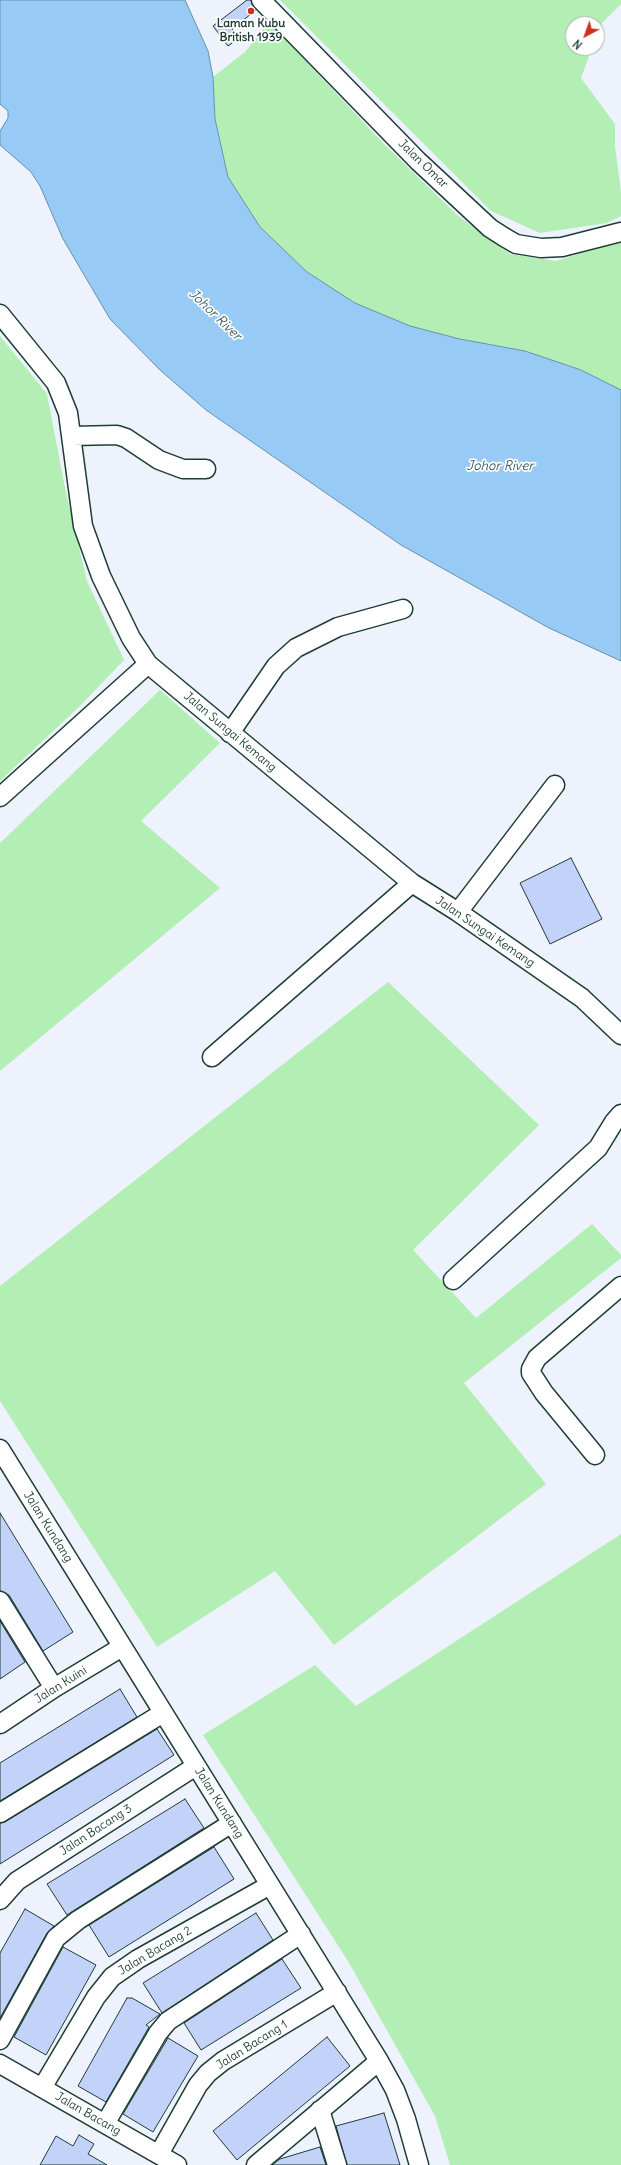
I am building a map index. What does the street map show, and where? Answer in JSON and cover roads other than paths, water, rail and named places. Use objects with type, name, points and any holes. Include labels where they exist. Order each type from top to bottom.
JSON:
[{"type":"street","name":"Jalan Omar","points":[[261,0],[418,161],[490,228],[516,244],[541,248],[562,247],[621,232]]},
{"type":"street","name":"Jalan Sungai Kemang","points":[[0,314],[56,383],[68,414],[83,526],[102,576],[130,638],[148,664],[412,884],[458,912],[582,998],[621,1035]]},
{"type":"street","points":[[71,436],[117,434],[126,438],[159,460],[183,469],[206,469]]},
{"type":"street","points":[[230,733],[276,666],[296,648],[338,627],[403,610]]},
{"type":"street","points":[[0,797],[148,664]]},
{"type":"street","points":[[458,912],[555,785]]},
{"type":"street","points":[[212,1057],[412,884]]},
{"type":"street","points":[[453,1280],[598,1148],[614,1122],[621,1114]]},
{"type":"street","points":[[595,1455],[544,1393],[531,1373],[531,1369],[537,1358],[621,1286]]},
{"type":"street","name":"Jalan Kundang","points":[[0,1449],[379,2061],[395,2090],[406,2119],[419,2165]]},
{"type":"street","points":[[0,1601],[54,1688]]},
{"type":"street","name":"Jalan Kuini","points":[[0,1724],[54,1688],[122,1647]]},
{"type":"street","points":[[0,1813],[163,1713]]},
{"type":"street","name":"Jalan Bacang 3","points":[[0,1900],[17,1881],[196,1766]]},
{"type":"street","points":[[0,2040],[56,1938],[78,1920],[232,1823]]},
{"type":"street","name":"Jalan Bacang 2","points":[[42,2088],[96,1997],[112,1977],[138,1959],[270,1885]]},
{"type":"street","points":[[105,2124],[158,2033],[168,2021],[301,1934]]},
{"type":"street","name":"Jalan Bacang 1","points":[[158,2154],[198,2085],[208,2073],[223,2062],[337,1992]]},
{"type":"street","points":[[256,2165],[379,2061]]},
{"type":"street","name":"Jalan Bacang","points":[[0,2064],[177,2165]]},
{"type":"street","points":[[320,2110],[337,2165]]},
{"type":"water","name":"Johor River","points":[[0,0],[185,0],[208,51],[213,77],[215,119],[228,177],[260,227],[307,272],[355,303],[410,326],[460,339],[525,351],[581,370],[621,390],[621,661],[549,628],[401,545],[206,410],[160,370],[110,319],[63,239],[40,186],[31,172],[0,145],[0,131],[8,118],[8,111],[0,104]]},
{"type":"place","name":"Laman Kubu British 1939","points":[[251,11]]}]
